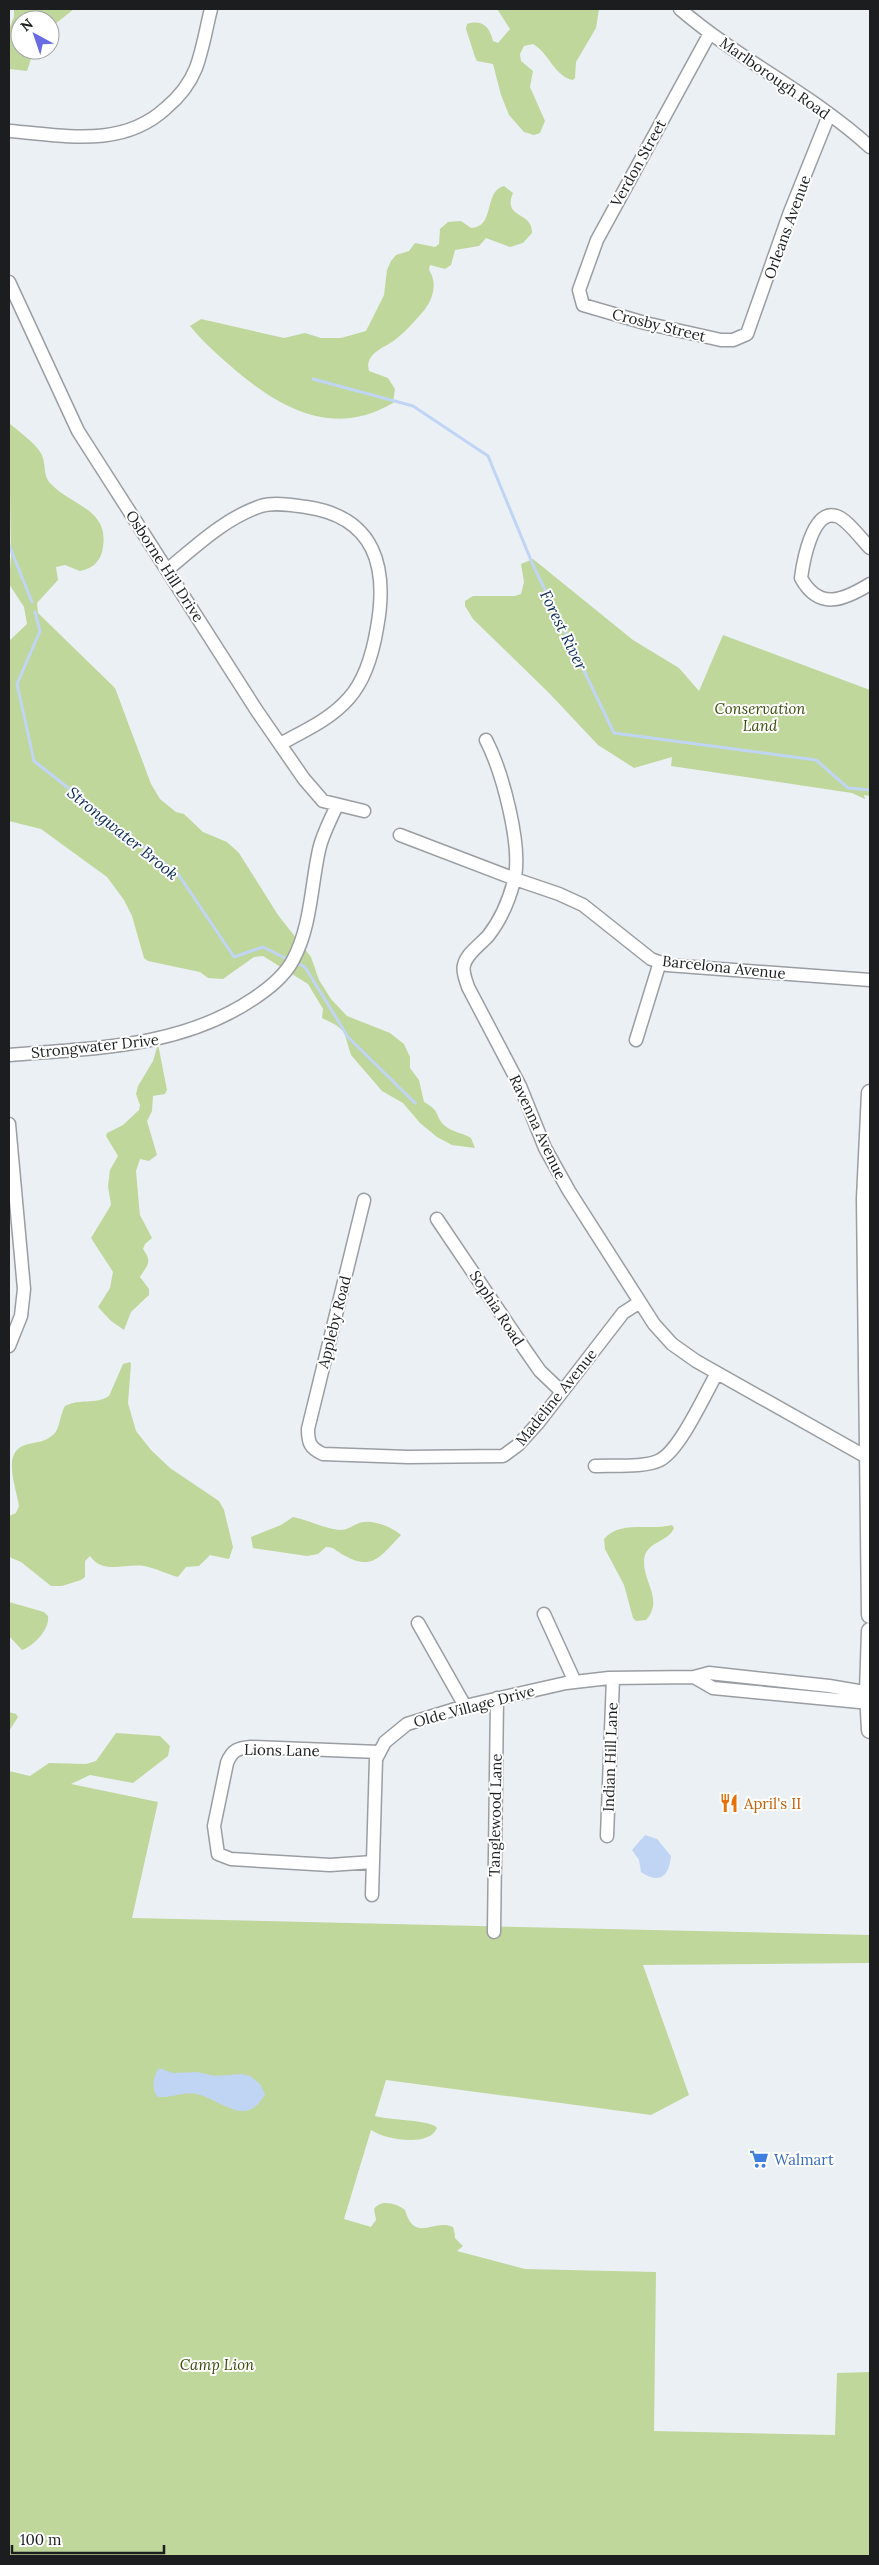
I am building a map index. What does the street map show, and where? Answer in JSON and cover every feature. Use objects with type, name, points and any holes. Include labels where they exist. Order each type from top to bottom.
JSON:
[{"type":"main road","points":[[870,1092],[865,1160],[870,1459],[870,1615]]},
{"type":"main road","points":[[870,1631],[870,1730]]},
{"type":"street","points":[[9,131],[92,137],[128,132],[146,124],[173,102],[195,71],[211,9]]},
{"type":"street","name":"Marlborough Road","points":[[680,9],[710,33],[829,115],[870,146]]},
{"type":"street","name":"Verdon Street","points":[[579,298],[579,290],[596,240],[710,33]]},
{"type":"street","name":"Orleans Avenue","points":[[742,338],[751,325],[790,212],[829,115]]},
{"type":"street","name":"Osborne Hill Drive","points":[[9,282],[78,431],[280,744],[304,779],[323,802],[364,811]]},
{"type":"street","name":"Crosby Street","points":[[579,298],[583,305],[645,323],[721,340],[742,338]]},
{"type":"street","points":[[167,570],[237,516],[263,505],[288,504],[320,509],[347,520],[368,541],[380,568],[382,600],[376,639],[366,670],[350,697],[326,718],[280,744]]},
{"type":"street","points":[[870,548],[842,519],[835,515],[827,516],[820,521],[811,535],[801,578],[815,595],[824,599],[844,598],[870,584]]},
{"type":"street","name":"Ravenna Avenue","points":[[486,740],[498,770],[512,826],[516,856],[515,879],[495,925],[468,957],[464,965],[464,975],[468,987],[523,1093],[554,1165],[640,1302],[672,1344],[696,1362],[870,1459]]},
{"type":"street","name":"Strongwater Drive","points":[[9,1055],[110,1047],[160,1040],[210,1022],[239,1008],[272,986],[292,961],[300,941],[309,910],[319,848],[337,805]]},
{"type":"street","name":"Barcelona Avenue","points":[[400,835],[560,894],[583,905],[651,959],[660,962],[703,968],[870,980]]},
{"type":"street","points":[[636,1040],[660,962]]},
{"type":"street","points":[[9,1124],[24,1289],[21,1316],[9,1346]]},
{"type":"street","name":"Appleby Road","points":[[309,1444],[308,1429],[364,1200]]},
{"type":"street","name":"Sophia Road","points":[[437,1218],[535,1365],[562,1392]]},
{"type":"street","name":"Madeline Avenue","points":[[309,1444],[314,1450],[336,1456],[495,1458],[511,1452],[562,1392],[623,1313],[640,1302]]},
{"type":"street","points":[[595,1466],[650,1463],[666,1457],[679,1441],[717,1373]]},
{"type":"street","points":[[544,1614],[575,1682]]},
{"type":"street","points":[[418,1623],[465,1706]]},
{"type":"street","name":"Olde Village Drive","points":[[379,1752],[396,1732],[407,1724],[465,1706],[575,1682],[613,1678],[694,1677],[709,1673],[869,1697]]},
{"type":"street","name":"Indian Hill Lane","points":[[607,1836],[613,1678]]},
{"type":"street","name":"Tanglewood Lane","points":[[494,1932],[497,1698]]},
{"type":"street","name":"Lions Lane","points":[[372,1862],[330,1865],[232,1859],[218,1854],[214,1826],[228,1763],[231,1753],[236,1749],[252,1747],[379,1752]]},
{"type":"street","points":[[372,1895],[375,1767],[379,1752]]},
{"type":"green space","points":[[74,9],[60,20],[60,10],[14,10]]},
{"type":"green space","points":[[497,9],[599,9],[596,28],[576,62],[575,78],[573,80],[561,74],[533,44],[524,46],[520,54],[521,61],[533,71],[530,87],[545,121],[540,133],[534,135],[524,132],[509,115],[501,95],[493,64],[477,61],[466,29],[467,24],[481,23],[490,32],[493,41],[498,43],[510,29]]},
{"type":"green space","points":[[10,27],[10,60],[31,60],[27,71],[9,69]]},
{"type":"green space","points":[[504,186],[513,193],[511,207],[528,221],[532,233],[523,243],[510,247],[486,238],[479,246],[455,250],[451,265],[445,269],[430,265],[429,270],[434,286],[427,306],[403,333],[372,355],[368,365],[369,371],[388,378],[395,389],[393,403],[371,413],[350,418],[329,418],[289,407],[270,396],[234,369],[205,343],[190,326],[201,319],[284,338],[305,333],[321,338],[341,338],[366,331],[384,295],[387,270],[396,255],[409,251],[415,243],[435,247],[439,244],[440,229],[448,222],[461,221],[471,228],[479,226],[487,216],[493,195]]},
{"type":"green space","points":[[9,423],[32,442],[42,455],[48,481],[96,518],[101,526],[104,538],[101,556],[88,569],[80,571],[65,565],[56,567],[58,580],[37,603],[38,613],[115,688],[151,784],[160,799],[176,812],[184,814],[203,832],[227,842],[239,853],[278,915],[311,957],[319,980],[331,999],[347,1016],[390,1033],[404,1044],[410,1057],[410,1068],[419,1080],[424,1102],[436,1111],[445,1126],[471,1138],[475,1148],[452,1145],[437,1137],[420,1123],[403,1103],[382,1091],[351,1055],[344,1032],[336,1025],[322,1018],[323,1009],[308,984],[263,956],[254,957],[223,979],[208,978],[200,972],[148,961],[144,958],[132,916],[124,900],[107,877],[41,829],[9,821],[9,641],[27,624],[24,607],[9,584],[11,557]]},
{"type":"green space","name":"Conservation Land","points":[[533,559],[633,640],[679,668],[699,691],[723,635],[870,690],[870,796],[864,795],[865,799],[852,793],[671,766],[672,757],[634,768],[598,745],[549,693],[473,619],[465,606],[465,601],[473,596],[515,596],[521,594],[524,582],[521,564]]},
{"type":"green space","points":[[158,1044],[167,1090],[165,1094],[153,1096],[152,1111],[147,1121],[157,1155],[149,1161],[140,1159],[136,1171],[140,1215],[152,1238],[145,1244],[143,1249],[148,1258],[148,1264],[140,1277],[149,1289],[149,1295],[131,1312],[124,1330],[111,1321],[98,1307],[110,1288],[113,1272],[91,1238],[111,1205],[108,1186],[110,1170],[118,1156],[106,1136],[107,1133],[123,1125],[139,1110],[140,1105],[136,1094],[138,1086],[153,1061]]},
{"type":"green space","points":[[130,1362],[128,1403],[136,1431],[151,1450],[170,1468],[219,1501],[224,1510],[233,1547],[229,1559],[210,1555],[199,1566],[186,1567],[178,1577],[153,1568],[137,1565],[108,1567],[95,1562],[90,1556],[85,1561],[85,1577],[62,1586],[51,1586],[21,1562],[9,1557],[9,1516],[16,1513],[19,1506],[13,1479],[12,1461],[20,1447],[45,1440],[54,1434],[58,1428],[65,1406],[76,1402],[104,1399],[109,1396],[123,1364]]},
{"type":"green space","points":[[293,1517],[339,1530],[362,1522],[374,1522],[386,1526],[401,1535],[380,1556],[367,1562],[351,1559],[328,1547],[318,1554],[307,1556],[253,1548],[251,1537],[281,1525]]},
{"type":"green space","points":[[672,1525],[674,1528],[671,1533],[652,1546],[645,1554],[646,1576],[653,1598],[653,1605],[651,1613],[646,1620],[636,1621],[633,1618],[624,1585],[605,1549],[604,1539],[611,1533],[627,1528]]},
{"type":"green space","points":[[9,1602],[44,1612],[48,1616],[44,1631],[31,1645],[22,1650],[9,1636]]},
{"type":"green space","points":[[9,1712],[16,1714],[18,1717],[9,1731]]},
{"type":"green space","name":"Camp Lion","points":[[116,1733],[160,1736],[170,1746],[168,1756],[133,1783],[90,1775],[71,1784],[158,1802],[132,1918],[870,1935],[870,1963],[643,1965],[689,2095],[651,2115],[386,2080],[375,2116],[427,2123],[437,2128],[425,2138],[416,2140],[395,2139],[371,2130],[344,2219],[371,2227],[376,2220],[374,2209],[381,2204],[389,2203],[405,2210],[409,2220],[414,2226],[419,2228],[438,2225],[453,2227],[455,2238],[463,2246],[457,2251],[525,2269],[656,2272],[654,2431],[835,2435],[837,2373],[870,2372],[870,2556],[9,2556],[9,1771],[30,1776],[49,1763],[86,1764],[96,1761]]},
{"type":"water","points":[[645,1835],[657,1839],[671,1856],[666,1873],[658,1878],[653,1878],[641,1872],[639,1860],[632,1850]]},
{"type":"water","points":[[159,2068],[173,2073],[197,2072],[215,2076],[242,2074],[250,2076],[260,2084],[265,2094],[258,2104],[250,2110],[242,2111],[224,2106],[197,2094],[188,2093],[158,2097],[154,2091],[154,2083],[155,2075]]},
{"type":"waterway","name":"Forest River","points":[[313,379],[413,406],[488,456],[533,565],[614,733],[816,760],[848,788],[870,790]]},
{"type":"waterway","name":"Strongwater Brook","points":[[9,545],[32,602]]},
{"type":"waterway","name":"Strongwater Brook","points":[[35,612],[40,631],[17,684],[34,761],[178,874],[234,957],[263,947],[289,960]]},
{"type":"waterway","name":"Strongwater Brook","points":[[295,962],[305,967],[348,1037],[415,1103]]},
{"type":"place","name":"April's II","points":[[729,1803]]},
{"type":"place","name":"Walmart","points":[[759,2159]]}]
